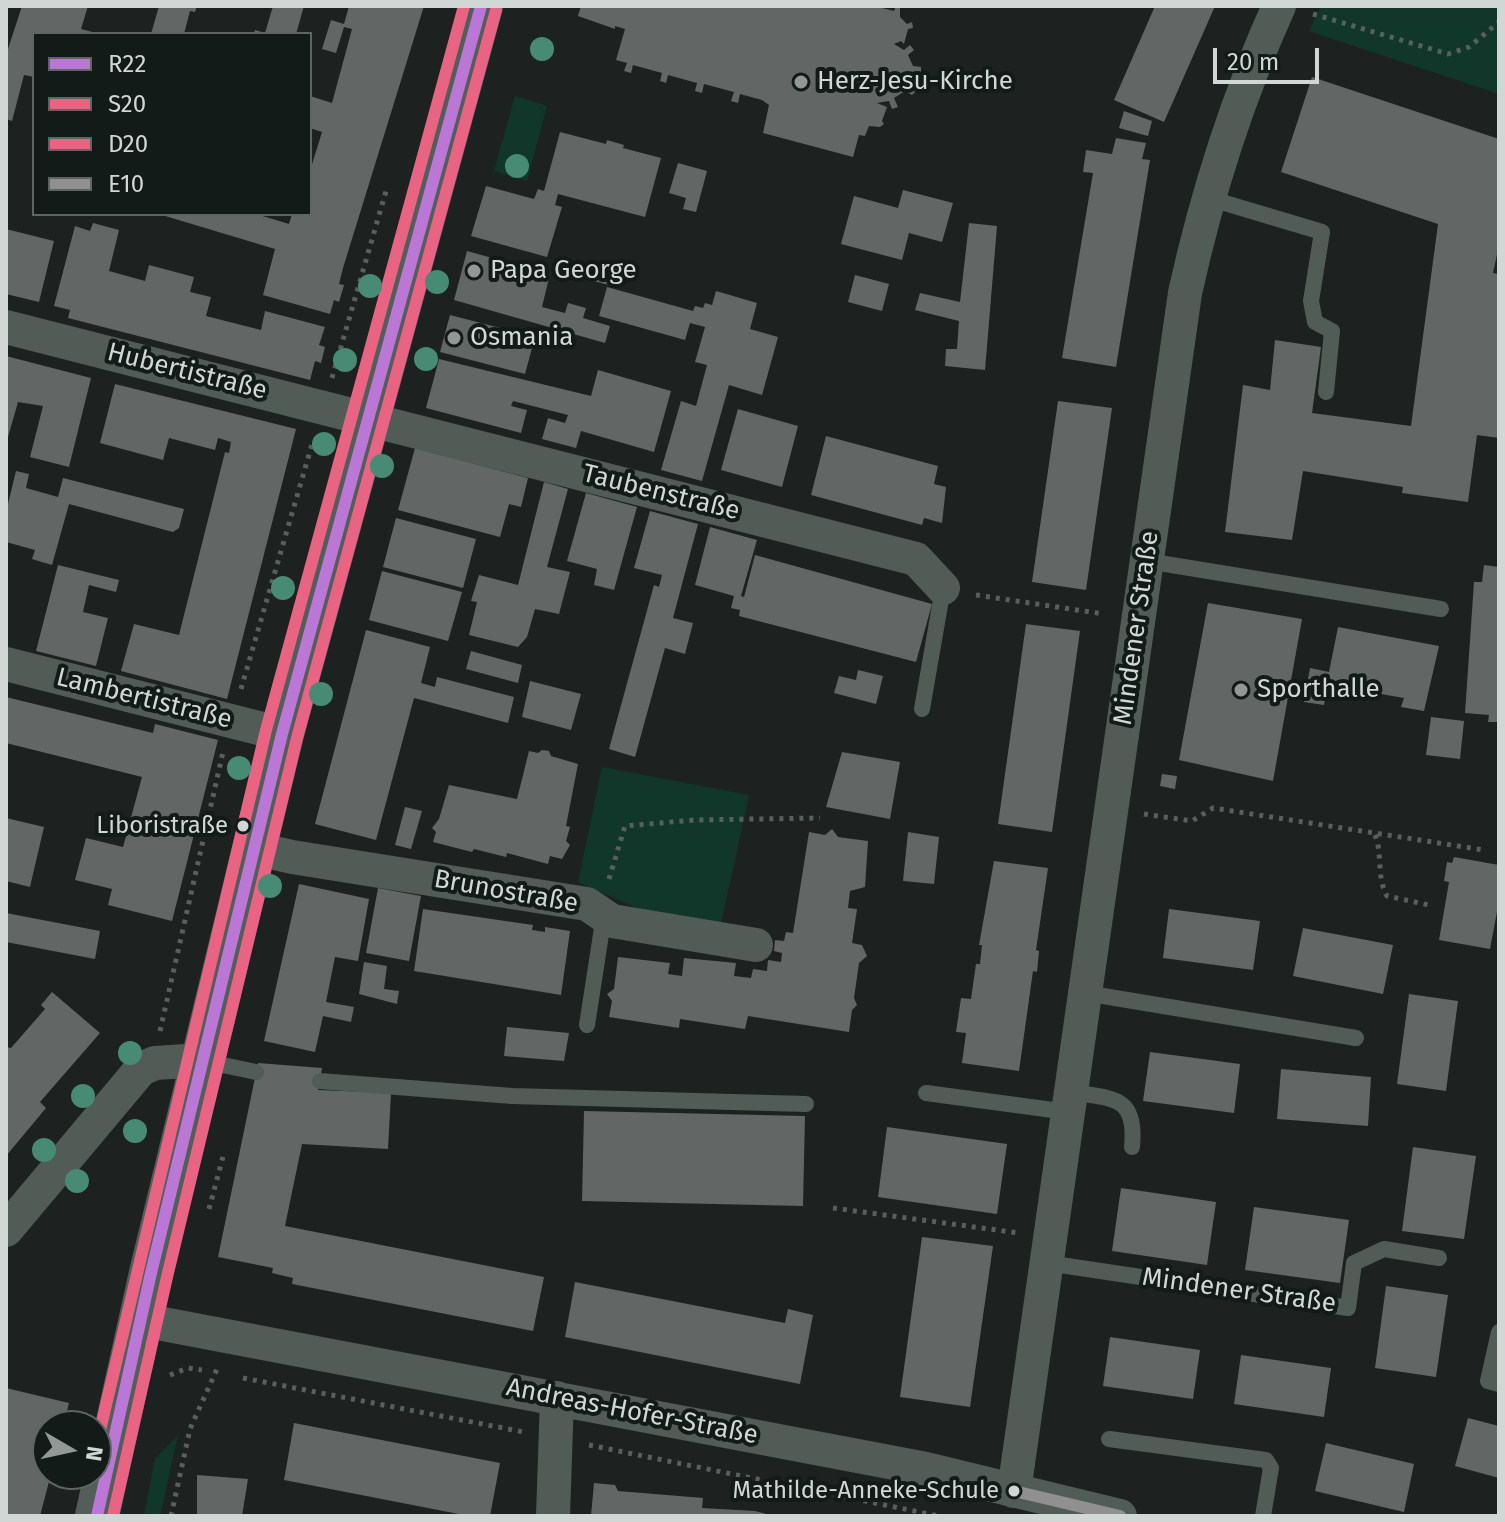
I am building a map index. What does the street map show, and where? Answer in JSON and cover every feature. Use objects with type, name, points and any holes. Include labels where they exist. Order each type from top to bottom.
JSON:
[{"type":"main road","points":[[97,1516],[161,1323],[202,1060],[253,848],[481,6]]},
{"type":"street","name":"Mindener Straße","points":[[1014,1491],[1038,1249],[1070,1102],[1185,293],[1208,198],[1231,124],[1290,8]]},
{"type":"street","name":"Hubertistraße","points":[[6,327],[367,418]]},
{"type":"street","name":"Taubenstraße","points":[[367,418],[916,559],[943,588]]},
{"type":"street","name":"Lambertistraße","points":[[6,664],[282,734]]},
{"type":"street","name":"Brunostraße","points":[[253,848],[595,910],[612,921],[756,945]]},
{"type":"street","points":[[6,1230],[141,1069],[155,1063],[202,1060]]},
{"type":"street","name":"Andreas-Hofer-Straße","points":[[161,1323],[926,1469],[1120,1516]]},
{"type":"street","points":[[553,1516],[557,1398]]},
{"type":"lane","points":[[1208,198],[1322,232],[1311,301],[1315,322],[1332,331],[1326,392]]},
{"type":"lane","points":[[1147,561],[1441,609]]},
{"type":"lane","points":[[922,709],[943,588]]},
{"type":"lane","points":[[587,1025],[595,910]]},
{"type":"lane","points":[[1085,993],[1356,1038]]},
{"type":"lane","points":[[202,1060],[256,1072]]},
{"type":"lane","points":[[320,1081],[512,1096],[806,1104]]},
{"type":"lane","points":[[926,1093],[1070,1102],[1117,1100],[1125,1105],[1134,1129],[1132,1147]]},
{"type":"lane","name":"Mindener Straße","points":[[1038,1249],[1348,1308],[1354,1263],[1384,1249],[1439,1258]]},
{"type":"lane","points":[[1499,1332],[1488,1381],[1499,1384]]},
{"type":"lane","points":[[1109,1439],[1266,1460],[1271,1468],[1263,1516]]},
{"type":"path","points":[[1290,8],[1448,54],[1469,47],[1499,22]]},
{"type":"path","points":[[943,588],[1139,618]]},
{"type":"path","points":[[1141,814],[1192,821],[1213,808],[1484,850]]},
{"type":"path","points":[[595,910],[606,887],[625,826],[748,818],[820,818]]},
{"type":"path","points":[[1374,834],[1379,847],[1381,886],[1387,896],[1429,905]]},
{"type":"path","points":[[206,1215],[213,1202],[227,1143]]},
{"type":"path","points":[[833,1208],[1038,1249]]},
{"type":"path","points":[[161,1323],[164,1381]]},
{"type":"path","points":[[171,1516],[190,1429],[217,1371],[224,1333]]},
{"type":"green space","points":[[1321,6],[1499,6],[1499,94],[1309,31]]},
{"type":"green space","points":[[515,96],[547,106],[527,181],[494,171]]},
{"type":"green space","points":[[602,767],[749,795],[721,924],[651,914],[578,882]]},
{"type":"green space","points":[[178,1435],[160,1516],[144,1516],[155,1459]]},
{"type":"building","points":[[22,6],[88,6],[81,29],[92,32],[32,32],[32,77],[24,75],[12,121],[6,119],[6,55]]},
{"type":"building","points":[[159,6],[197,6],[195,12],[190,11],[185,32],[152,32]]},
{"type":"building","points":[[273,6],[304,6],[297,32],[265,32]]},
{"type":"building","points":[[349,6],[424,6],[343,268],[339,284],[344,285],[339,302],[334,300],[330,314],[263,295],[275,249],[165,216],[263,216],[289,224],[291,216],[312,216],[312,164],[322,132],[312,129],[312,97],[332,103],[352,29],[344,27],[336,53],[322,49],[331,20],[344,24]]},
{"type":"building","name":"Herz-Jesu-Kirche","points":[[581,6],[874,6],[894,11],[896,6],[900,6],[900,17],[907,24],[912,22],[913,28],[908,29],[904,44],[901,41],[894,44],[904,50],[910,45],[914,50],[908,55],[913,66],[921,67],[921,73],[913,72],[909,85],[917,90],[912,95],[905,91],[894,98],[898,107],[892,109],[889,101],[877,103],[887,107],[882,121],[884,124],[880,127],[869,126],[865,136],[859,135],[853,157],[763,133],[769,105],[762,100],[740,94],[738,103],[731,101],[734,92],[704,84],[702,93],[695,91],[697,83],[668,75],[666,83],[660,81],[662,73],[633,65],[631,73],[624,71],[627,63],[616,60],[625,29],[615,26],[615,29],[578,16]]},
{"type":"building","points":[[1155,6],[1215,6],[1164,122],[1114,100]]},
{"type":"building","points":[[1312,77],[1499,139],[1499,245],[1493,273],[1499,274],[1499,438],[1477,435],[1468,502],[1402,493],[1403,487],[1303,471],[1292,540],[1225,532],[1243,385],[1270,390],[1275,340],[1321,347],[1312,413],[1411,426],[1438,224],[1281,172]]},
{"type":"building","points":[[1124,111],[1152,121],[1148,136],[1119,128]]},
{"type":"building","points":[[560,132],[606,144],[607,140],[624,145],[623,148],[661,158],[645,217],[558,194],[555,205],[562,207],[547,257],[471,236],[486,186],[534,199],[538,189],[544,191]]},
{"type":"building","points":[[1116,138],[1146,143],[1142,159],[1150,160],[1116,367],[1062,358],[1093,173],[1083,172],[1086,150],[1112,154]]},
{"type":"building","points":[[678,163],[707,171],[696,212],[683,209],[686,198],[669,193]]},
{"type":"building","points":[[903,190],[953,203],[942,242],[909,233],[902,260],[841,244],[854,196],[898,208]]},
{"type":"building","points":[[93,223],[119,230],[109,271],[145,281],[149,265],[194,277],[190,292],[211,297],[206,316],[261,330],[265,311],[325,327],[319,345],[325,347],[321,363],[315,361],[310,380],[68,318],[70,310],[54,306],[75,226],[90,231]]},
{"type":"building","points":[[969,223],[997,226],[985,370],[945,366],[946,349],[957,349],[959,321],[915,310],[920,293],[960,302]]},
{"type":"building","points":[[6,229],[54,241],[39,302],[6,294]]},
{"type":"building","points":[[467,251],[550,274],[542,307],[565,313],[568,303],[586,308],[583,318],[610,326],[605,343],[454,300]]},
{"type":"building","points":[[591,262],[622,271],[617,287],[586,279]]},
{"type":"building","points":[[855,275],[889,284],[882,311],[848,302]]},
{"type":"building","points":[[607,287],[693,311],[695,306],[703,308],[705,303],[712,305],[716,291],[757,303],[750,329],[778,337],[762,395],[729,385],[702,481],[661,470],[681,401],[696,406],[707,365],[695,362],[705,327],[690,323],[685,340],[599,316]]},
{"type":"building","points":[[450,315],[535,337],[525,374],[440,352]]},
{"type":"building","points":[[6,356],[91,378],[69,467],[30,457],[43,406],[18,402],[6,444]]},
{"type":"building","points":[[439,359],[591,396],[598,370],[671,391],[654,452],[581,431],[576,448],[542,439],[548,418],[565,423],[568,415],[513,401],[511,406],[527,410],[521,433],[426,408]]},
{"type":"building","points":[[115,384],[296,429],[227,699],[121,671],[134,624],[179,635],[225,452],[229,453],[231,442],[218,438],[215,450],[169,438],[163,460],[100,443]]},
{"type":"building","points":[[1058,401],[1112,408],[1086,590],[1032,582]]},
{"type":"building","points":[[738,409],[798,426],[782,487],[721,470]]},
{"type":"building","points":[[826,436],[938,466],[934,484],[946,487],[942,523],[924,518],[922,525],[811,495]]},
{"type":"building","points":[[415,448],[528,478],[521,507],[509,504],[500,537],[398,510]]},
{"type":"building","points":[[16,471],[29,474],[26,488],[58,497],[63,478],[184,509],[179,528],[173,532],[69,504],[52,565],[32,559],[35,550],[6,542],[6,512]]},
{"type":"building","points":[[544,482],[568,489],[547,567],[570,572],[559,614],[535,609],[527,637],[518,647],[469,635],[477,602],[471,601],[479,575],[518,585]]},
{"type":"building","points":[[586,493],[637,507],[614,590],[594,585],[597,569],[567,561]]},
{"type":"building","points":[[650,511],[698,524],[673,618],[693,623],[685,654],[665,648],[635,757],[609,749],[654,585],[659,587],[662,575],[634,568]]},
{"type":"building","points":[[396,518],[476,539],[463,588],[383,567]]},
{"type":"building","points":[[710,527],[757,540],[741,596],[744,597],[755,555],[932,604],[916,662],[739,616],[740,610],[731,608],[734,596],[695,585]]},
{"type":"building","points":[[58,565],[119,580],[116,592],[89,585],[83,612],[108,618],[96,666],[36,651]]},
{"type":"building","points":[[1484,565],[1499,567],[1499,722],[1488,722],[1489,715],[1465,713],[1474,582],[1482,582]]},
{"type":"building","points":[[382,571],[462,592],[448,641],[369,620]]},
{"type":"building","name":"Sporthalle","points":[[1208,603],[1302,619],[1273,781],[1179,760]]},
{"type":"building","points":[[1026,624],[1080,631],[1052,832],[998,824]]},
{"type":"building","points":[[1338,627],[1439,646],[1424,711],[1401,707],[1404,698],[1352,689],[1351,698],[1326,693],[1324,705],[1304,702],[1310,668],[1329,672]]},
{"type":"building","points":[[366,630],[430,647],[421,683],[435,687],[437,677],[514,697],[508,723],[414,698],[376,840],[315,824]]},
{"type":"building","points":[[471,651],[522,665],[518,683],[466,669]]},
{"type":"building","points":[[858,670],[883,676],[876,704],[834,693],[839,676],[856,680]]},
{"type":"building","points":[[530,681],[581,694],[571,730],[522,717]]},
{"type":"building","points":[[6,697],[153,733],[155,724],[218,740],[172,921],[108,905],[112,889],[75,880],[86,838],[123,847],[142,777],[6,743]]},
{"type":"building","points":[[1431,717],[1464,721],[1460,759],[1426,755]]},
{"type":"building","points":[[542,750],[578,764],[566,826],[570,827],[566,841],[570,845],[562,859],[550,856],[548,864],[507,853],[506,857],[474,849],[472,852],[433,842],[436,832],[432,828],[439,819],[449,785],[517,799],[529,751],[538,753]]},
{"type":"building","points":[[842,752],[900,762],[890,819],[826,807]]},
{"type":"building","points":[[1162,774],[1177,776],[1175,789],[1160,786]]},
{"type":"building","points":[[405,807],[422,811],[411,849],[395,845]]},
{"type":"building","points":[[6,818],[44,827],[30,887],[6,881]]},
{"type":"building","points":[[832,829],[838,837],[868,841],[865,887],[850,891],[848,908],[857,909],[852,943],[862,945],[867,956],[859,963],[854,998],[857,1005],[852,1010],[849,1032],[748,1016],[745,1029],[680,1019],[679,1028],[609,1017],[612,1001],[607,994],[614,989],[618,957],[670,963],[668,974],[682,976],[684,958],[736,963],[734,976],[751,978],[753,969],[767,971],[768,960],[781,962],[782,953],[774,951],[775,940],[784,941],[786,932],[793,933],[809,832],[825,835]]},
{"type":"building","points":[[908,832],[939,837],[934,884],[903,881]]},
{"type":"building","points":[[1454,857],[1499,865],[1499,901],[1490,949],[1439,940],[1449,882],[1444,881],[1447,862],[1452,863]]},
{"type":"building","points":[[994,861],[1048,868],[1036,950],[1039,951],[1037,972],[1033,971],[1019,1071],[962,1063],[966,1033],[956,1032],[961,998],[971,999],[976,964],[980,964],[982,945],[979,945]]},
{"type":"building","points":[[299,884],[369,899],[358,961],[335,957],[326,1002],[354,1007],[351,1022],[323,1016],[315,1052],[264,1041]]},
{"type":"building","points":[[378,888],[421,896],[409,961],[366,953]]},
{"type":"building","points":[[423,909],[533,925],[532,930],[545,932],[545,927],[570,931],[561,995],[414,971]]},
{"type":"building","points":[[1169,909],[1260,921],[1253,970],[1163,958]]},
{"type":"building","points":[[6,913],[100,931],[95,959],[6,942]]},
{"type":"building","points":[[1303,928],[1393,945],[1383,994],[1293,976]]},
{"type":"building","points":[[364,962],[387,966],[384,989],[399,991],[397,1004],[359,994]]},
{"type":"building","points":[[52,992],[100,1033],[40,1102],[46,1108],[6,1156],[6,1047],[11,1048],[45,1009],[41,1005]]},
{"type":"building","points":[[1409,994],[1458,1001],[1446,1091],[1397,1084]]},
{"type":"building","points":[[507,1027],[569,1033],[564,1061],[504,1056]]},
{"type":"building","points":[[1150,1052],[1240,1064],[1234,1113],[1143,1101]]},
{"type":"building","points":[[258,1063],[322,1068],[318,1090],[391,1093],[388,1149],[302,1144],[285,1226],[544,1277],[533,1331],[292,1284],[293,1278],[272,1273],[273,1268],[218,1257]]},
{"type":"building","points":[[1281,1069],[1371,1077],[1368,1126],[1277,1119]]},
{"type":"building","points":[[584,1111],[805,1116],[803,1206],[582,1201]]},
{"type":"building","points":[[887,1127],[1007,1144],[997,1214],[878,1197]]},
{"type":"building","points":[[1413,1147],[1476,1156],[1464,1239],[1402,1231]]},
{"type":"building","points":[[1121,1188],[1216,1202],[1207,1265],[1112,1251]]},
{"type":"building","points":[[1254,1207],[1349,1220],[1340,1283],[1245,1270]]},
{"type":"building","points":[[922,1237],[993,1246],[970,1407],[900,1397]]},
{"type":"building","points":[[575,1282],[785,1323],[788,1309],[813,1315],[800,1384],[565,1337]]},
{"type":"building","points":[[1386,1286],[1448,1295],[1436,1377],[1375,1368]]},
{"type":"building","points":[[1110,1337],[1200,1350],[1193,1399],[1103,1386]]},
{"type":"building","points":[[1241,1355],[1331,1368],[1324,1417],[1234,1404]]},
{"type":"building","points":[[6,1388],[69,1403],[67,1410],[32,1410],[32,1490],[47,1490],[40,1516],[6,1516]]},
{"type":"building","points":[[1468,1418],[1499,1426],[1499,1478],[1455,1466]]},
{"type":"building","points":[[294,1423],[500,1463],[490,1516],[469,1516],[284,1480]]},
{"type":"building","points":[[1326,1443],[1414,1464],[1404,1512],[1315,1491]]},
{"type":"building","points":[[197,1475],[248,1479],[242,1516],[197,1516]]},
{"type":"building","points":[[594,1483],[615,1485],[618,1491],[703,1498],[702,1508],[755,1511],[774,1516],[591,1516]]},
{"type":"transit line","name":"D20","points":[[105,1410],[266,730],[464,6]]},
{"type":"transit line","name":"R22","points":[[97,1516],[151,1273],[282,734],[481,6]]},
{"type":"transit line","name":"S20","points":[[113,1516],[167,1277],[297,738],[496,10]]},
{"type":"transit line","name":"E10","points":[[1014,1491],[1120,1516]]},
{"type":"place","name":"Herz-Jesu-Kirche","points":[[801,82]]},
{"type":"place","name":"Papa George","points":[[474,271]]},
{"type":"place","name":"Osmania","points":[[454,338]]},
{"type":"place","name":"Sporthalle","points":[[1241,690]]},
{"type":"place","name":"Liboristraße","points":[[243,826]]},
{"type":"place","name":"Mathilde-Anneke-Schule","points":[[1014,1491]]}]
